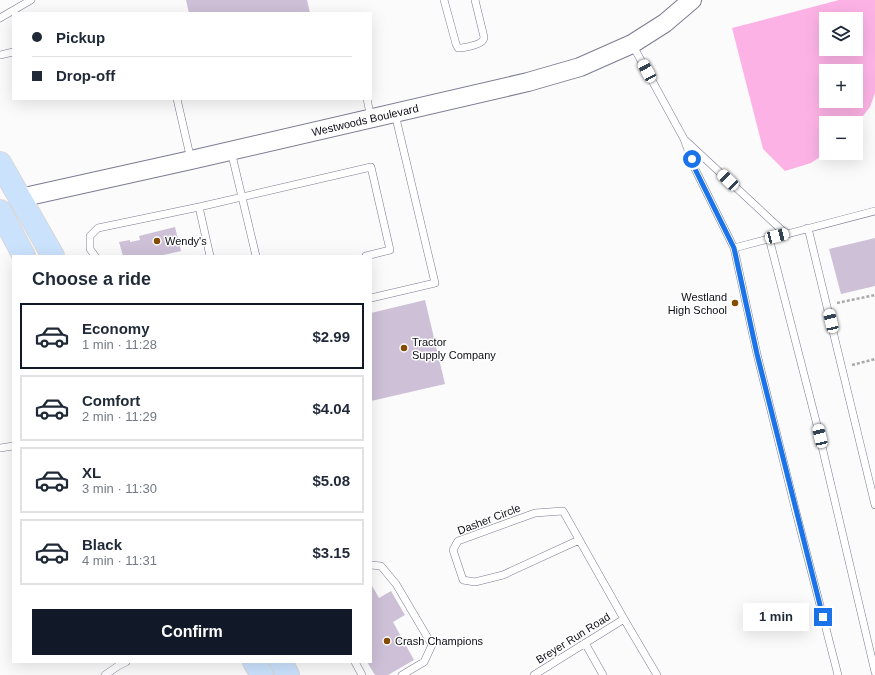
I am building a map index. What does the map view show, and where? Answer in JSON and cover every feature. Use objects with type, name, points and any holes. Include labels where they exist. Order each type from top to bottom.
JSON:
[{"type":"main road","points":[[0,163],[52,255]]},
{"type":"main road","points":[[0,211],[23,255]]},
{"type":"main road","points":[[255,663],[262,675]]},
{"type":"main road","points":[[282,663],[288,675]]},
{"type":"street","name":"Westwoods Boulevard","points":[[20,198],[528,82],[580,67],[632,44],[665,23],[692,0]]},
{"type":"lane","points":[[0,18],[31,0]]},
{"type":"lane","points":[[444,0],[458,48],[480,43],[483,40],[484,37],[475,0]]},
{"type":"lane","points":[[632,44],[684,139],[695,169],[734,248],[757,354],[838,675]]},
{"type":"lane","points":[[0,55],[12,52]]},
{"type":"lane","points":[[177,100],[191,160]]},
{"type":"lane","points":[[367,100],[371,118]]},
{"type":"lane","points":[[372,298],[435,283],[395,113]]},
{"type":"lane","points":[[684,139],[786,234]]},
{"type":"lane","points":[[231,151],[256,255]]},
{"type":"lane","points":[[94,255],[90,249],[90,236],[98,228],[199,207],[371,167],[390,250],[370,255]]},
{"type":"lane","points":[[199,207],[210,255]]},
{"type":"lane","points":[[734,248],[875,211]]},
{"type":"lane","points":[[808,228],[875,505]]},
{"type":"lane","points":[[769,238],[816,421],[875,672]]},
{"type":"lane","points":[[0,448],[12,446]]},
{"type":"lane","name":"Dasher Circle","points":[[579,540],[503,575],[475,582],[463,580],[452,550],[458,541],[535,513],[563,511],[624,619],[658,675]]},
{"type":"lane","points":[[372,565],[381,566],[396,584],[432,645],[424,662],[402,675]]},
{"type":"lane","name":"Breyer Run Road","points":[[534,675],[624,619]]},
{"type":"lane","points":[[585,643],[604,675]]},
{"type":"lane","points":[[105,675],[124,663]]},
{"type":"lane","points":[[356,663],[362,675]]},
{"type":"path","points":[[837,303],[875,295]]},
{"type":"path","points":[[842,367],[875,359]]},
{"type":"shaded area","points":[[839,0],[875,0],[875,93],[870,107],[863,116],[819,116],[819,158],[811,163],[785,171],[763,149],[732,28]]},
{"type":"building","points":[[186,0],[307,0],[310,12],[189,12]]},
{"type":"building","name":"Wendy's","points":[[175,227],[181,251],[163,255],[123,255],[119,242],[140,240],[139,236]]},
{"type":"building","points":[[875,238],[875,286],[841,294],[829,249]]},
{"type":"building","name":"Tractor Supply Company","points":[[425,300],[445,384],[372,401],[372,313]]},
{"type":"building","name":"Crash Champions","points":[[372,586],[379,598],[391,591],[405,615],[393,622],[414,660],[388,675],[375,675],[368,663],[372,663]]},
{"type":"place","name":"Wendy's","points":[[157,241]]},
{"type":"place","name":"Westland High School","points":[[735,303]]},
{"type":"place","name":"Tractor Supply Company","points":[[404,348]]},
{"type":"place","name":"Crash Champions","points":[[387,641]]},
{"type":"route","points":[[692,159],[695,169],[734,248],[757,354],[823,617]]}]
